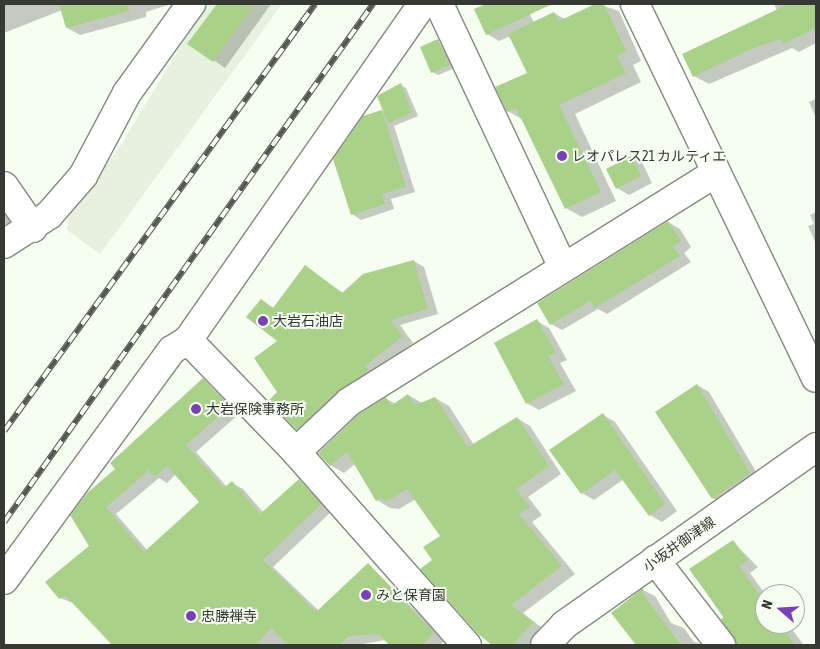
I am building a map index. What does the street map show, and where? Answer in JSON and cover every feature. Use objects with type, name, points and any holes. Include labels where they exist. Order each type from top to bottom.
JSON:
[{"type":"street","points":[[4,186],[14,235],[84,176],[128,93],[191,4]]},
{"type":"street","points":[[4,580],[172,350],[188,340],[422,4]]},
{"type":"street","points":[[439,4],[562,267]]},
{"type":"street","points":[[635,4],[715,173],[816,378]]},
{"type":"street","points":[[296,452],[350,402],[562,267],[715,173]]},
{"type":"street","points":[[188,340],[296,452],[467,645]]},
{"type":"street","name":"小坂井御津線","points":[[545,645],[564,625],[816,447]]},
{"type":"street","points":[[655,560],[721,645]]},
{"type":"shaded area","points":[[206,4],[282,4],[100,254],[67,230],[69,214],[119,148]]},
{"type":"building","points":[[59,4],[128,4],[129,11],[66,28]]},
{"type":"building","points":[[217,4],[254,4],[213,62],[187,44]]},
{"type":"building","points":[[486,4],[552,4],[486,35],[474,9]]},
{"type":"building","points":[[595,4],[604,4],[626,51],[617,56],[626,73],[559,105],[601,192],[565,209],[516,108],[507,112],[495,87],[527,73],[508,34],[554,12],[559,21]]},
{"type":"building","points":[[789,4],[816,4],[816,28],[783,44],[780,39],[751,49],[693,77],[682,54]]},
{"type":"building","points":[[438,39],[450,65],[431,73],[420,47]]},
{"type":"building","points":[[401,83],[412,113],[388,123],[377,96]]},
{"type":"building","points":[[382,110],[406,187],[382,194],[385,204],[351,215],[333,159],[363,116]]},
{"type":"building","points":[[631,156],[641,176],[616,189],[606,169]]},
{"type":"building","points":[[668,221],[681,241],[673,246],[680,256],[595,308],[590,301],[550,325],[537,303]]},
{"type":"building","points":[[414,260],[428,309],[390,320],[403,336],[366,365],[369,371],[338,391],[297,430],[268,401],[277,392],[254,358],[277,341],[246,317],[261,299],[273,308],[305,265],[342,293],[363,274]]},
{"type":"building","points":[[537,319],[556,353],[548,356],[564,384],[526,404],[494,343]]},
{"type":"building","points":[[203,378],[229,407],[186,445],[224,488],[232,481],[260,514],[299,479],[321,504],[263,560],[316,612],[368,563],[434,633],[422,645],[389,645],[379,634],[349,636],[339,645],[288,645],[271,628],[256,645],[112,645],[65,595],[59,599],[45,582],[89,546],[70,515],[87,493],[115,469],[110,463]],"holes":[[[167,466],[199,502],[144,552],[106,507],[149,470],[155,477]]]},
{"type":"building","points":[[697,384],[750,473],[712,499],[655,412]]},
{"type":"building","points":[[408,394],[415,405],[435,397],[468,447],[517,417],[549,466],[516,489],[530,507],[519,514],[562,566],[511,605],[533,622],[513,645],[492,645],[478,634],[420,569],[432,560],[423,547],[440,536],[407,489],[385,502],[382,497],[376,501],[347,452],[330,466],[318,453],[359,414],[386,397],[392,405]]},
{"type":"building","points":[[603,413],[665,504],[649,516],[615,470],[581,494],[549,450]]},
{"type":"building","points":[[733,540],[748,560],[739,566],[755,589],[755,634],[787,634],[795,645],[736,645],[721,619],[724,617],[689,569]]},
{"type":"building","points":[[643,588],[643,594],[681,645],[636,645],[611,613]]},
{"type":"railway","points":[[4,431],[315,4]]},
{"type":"railway","points":[[4,522],[373,4]]},
{"type":"place","name":"レオパレス21 カルティエ","points":[[562,156]]},
{"type":"place","name":"大岩石油店","points":[[263,321]]},
{"type":"place","name":"大岩保険事務所","points":[[196,409]]},
{"type":"place","name":"みと保育園","points":[[366,595]]},
{"type":"place","name":"忠勝禅寺","points":[[191,616]]}]
